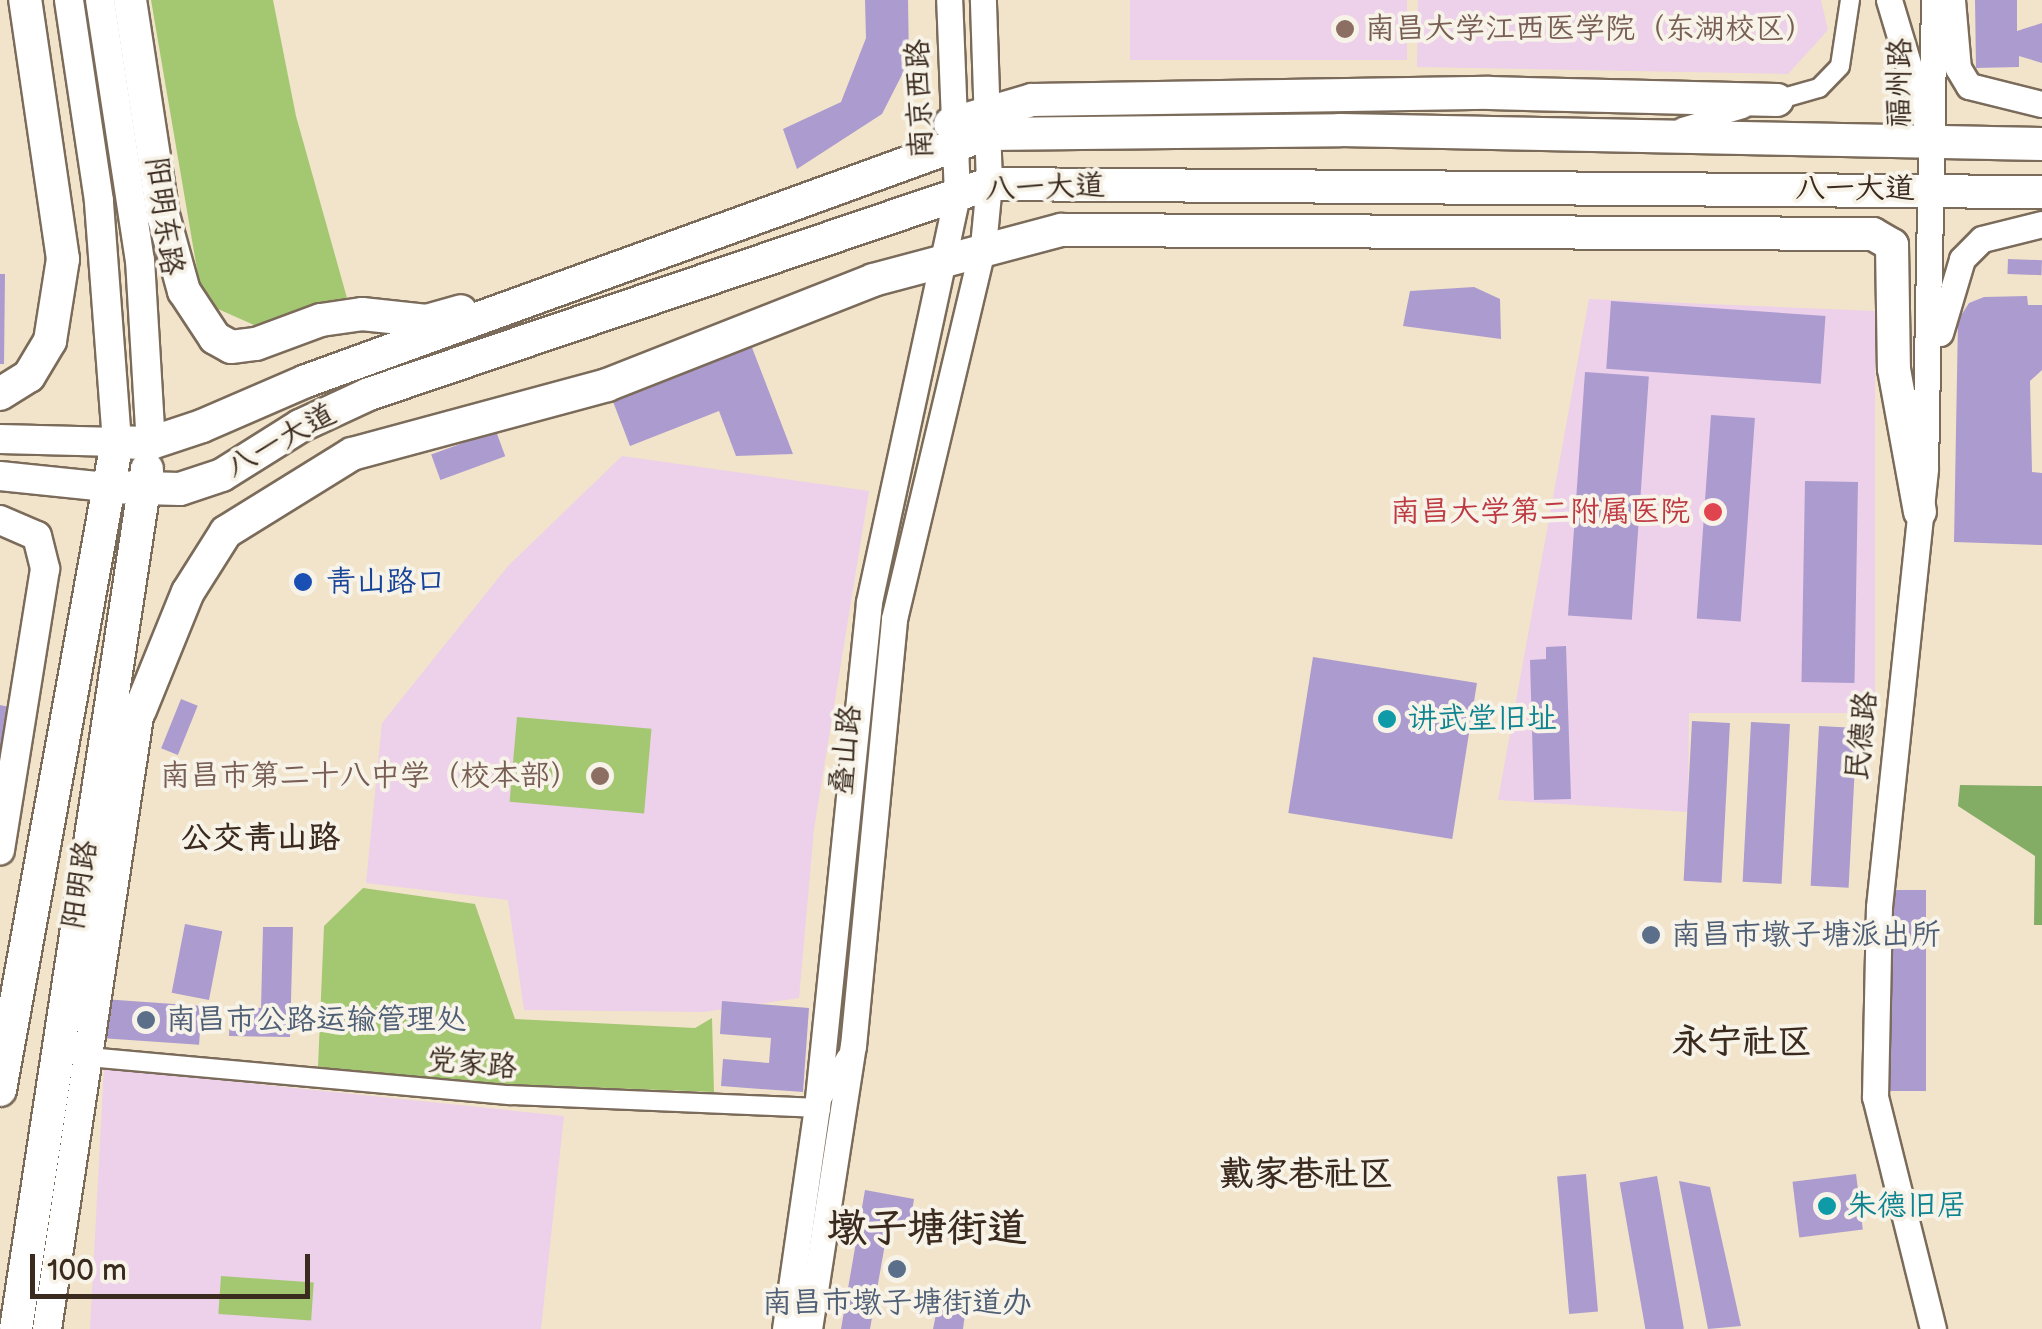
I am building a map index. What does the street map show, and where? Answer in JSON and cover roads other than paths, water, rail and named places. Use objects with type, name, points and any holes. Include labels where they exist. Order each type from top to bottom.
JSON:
[{"type":"highway","points":[[0,394],[29,376],[50,341],[63,259],[25,0]]},
{"type":"highway","points":[[130,0],[164,214],[184,291],[196,317],[230,347],[321,320],[362,314],[427,321],[495,302],[636,255],[910,135],[970,128],[1032,100],[1489,93],[1776,100]]},
{"type":"highway","name":"八一大道","points":[[116,442],[151,443],[970,128],[1340,130],[2042,144]]},
{"type":"highway","name":"八一大道","points":[[106,487],[180,489],[222,474],[300,426],[369,394],[989,184],[2042,192]]},
{"type":"highway","points":[[140,710],[188,592],[226,532],[288,488],[352,454],[607,385],[947,257],[1061,230],[1873,234],[1892,245],[1894,369],[1920,512]]},
{"type":"highway","name":"阳明路","points":[[0,1090],[116,442]]},
{"type":"highway","name":"阳明路","points":[[16,1329],[68,1055],[151,443]]},
{"type":"main road","name":"阳明东路","points":[[69,0],[101,218],[116,442]]},
{"type":"main road","name":"阳明东路","points":[[100,0],[140,260],[151,443]]},
{"type":"main road","name":"南京西路","points":[[949,0],[970,128],[989,184]]},
{"type":"main road","name":"南京西路","points":[[957,195],[970,128],[984,0]]},
{"type":"main road","name":"福州路","points":[[1889,0],[1932,144]]},
{"type":"main road","name":"福州路","points":[[1932,144],[1934,0]]},
{"type":"main road","points":[[1952,0],[1958,68],[1969,86],[2042,104]]},
{"type":"main road","name":"民德路","points":[[1932,144],[1927,391],[1920,512],[1879,907],[1875,1096],[1933,1329]]},
{"type":"main road","name":"叠山路","points":[[808,1329],[853,1046],[894,620],[984,246],[989,184]]},
{"type":"main road","name":"叠山路","points":[[784,1329],[817,1108],[869,602],[947,257],[957,195]]},
{"type":"main road","points":[[1927,391],[1962,260],[1982,239],[2042,224]]},
{"type":"main road","points":[[0,439],[116,442]]},
{"type":"main road","points":[[0,476],[106,487]]},
{"type":"main road","points":[[0,520],[37,536],[45,570],[0,850]]},
{"type":"main road","points":[[47,1329],[68,1055],[140,710]]},
{"type":"street","points":[[1644,138],[1819,88],[1840,66],[1850,0]]},
{"type":"street","points":[[817,1108],[853,1046]]},
{"type":"street","name":"党家路","points":[[68,1055],[510,1095],[817,1108]]},
{"type":"place","name":"南昌大学江西医学院（东湖校区）","points":[[1345,29]]},
{"type":"place","name":"南昌大学第二附属医院","points":[[1713,512]]},
{"type":"place","name":"青山路口","points":[[303,582]]},
{"type":"place","name":"讲武堂旧址","points":[[1387,719]]},
{"type":"place","name":"南昌市第二十八中学（校本部）","points":[[600,776]]},
{"type":"place","name":"南昌市墩子塘派出所","points":[[1651,935]]},
{"type":"place","name":"南昌市公路运输管理处","points":[[146,1020]]},
{"type":"place","name":"朱德旧居","points":[[1827,1206]]},
{"type":"place","name":"南昌市墩子塘街道办","points":[[897,1269]]},
{"type":"district","name":"公交青山路","points":[[260,839]]},
{"type":"district","name":"永宁社区","points":[[1742,1043]]},
{"type":"district","name":"戴家巷社区","points":[[1306,1175]]},
{"type":"district","name":"墩子塘街道","points":[[927,1229]]}]
